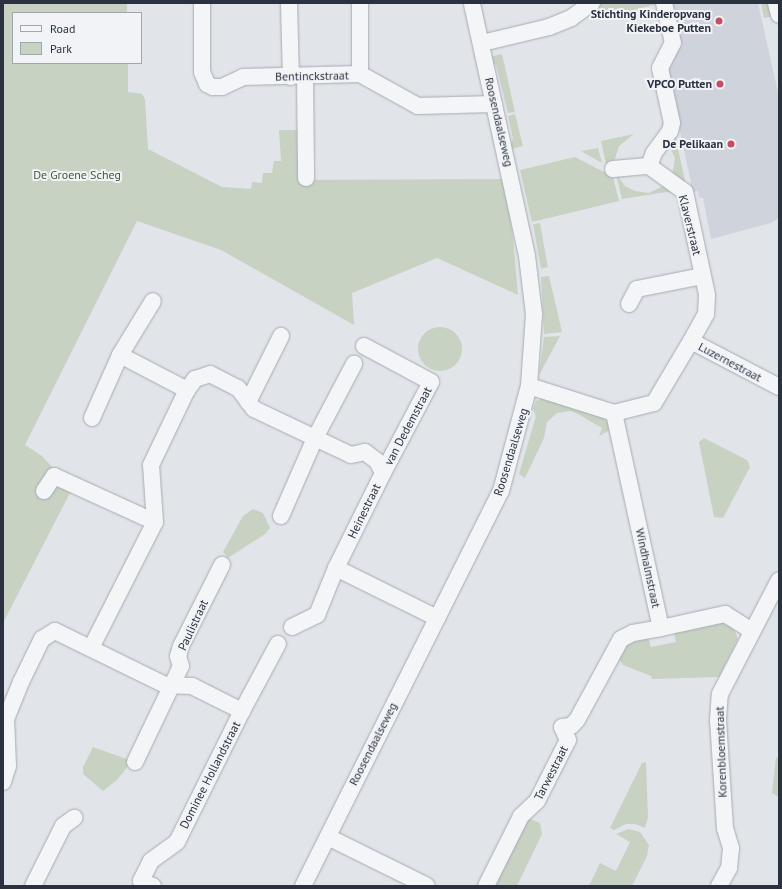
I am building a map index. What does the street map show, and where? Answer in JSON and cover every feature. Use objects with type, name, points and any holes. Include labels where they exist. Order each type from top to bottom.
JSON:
[{"type":"street","name":"Bentinckstraat","points":[[202,3],[202,72],[207,84],[213,87],[222,87],[243,77],[360,74],[418,106],[494,104]]},
{"type":"street","points":[[289,3],[298,76],[306,178]]},
{"type":"street","points":[[360,3],[360,74]]},
{"type":"street","name":"Roosendaalseweg","points":[[303,886],[501,491],[529,386],[534,314],[530,277],[522,226],[472,3]]},
{"type":"street","points":[[482,43],[549,27],[571,18],[592,3]]},
{"type":"street","points":[[613,169],[650,166],[654,153],[670,131],[672,123],[660,68],[673,43],[664,3]]},
{"type":"street","points":[[776,3],[779,15]]},
{"type":"street","name":"Klaverstraat","points":[[650,166],[685,192],[707,295],[706,314],[691,341]]},
{"type":"street","points":[[629,304],[637,289],[702,276]]},
{"type":"street","points":[[92,418],[120,355],[153,302]]},
{"type":"street","points":[[248,402],[281,336]]},
{"type":"street","name":"Luzernestraat","points":[[614,413],[654,403],[691,341],[779,387]]},
{"type":"street","name":"van Dedemstraat","points":[[364,346],[431,382],[383,473]]},
{"type":"street","points":[[120,355],[187,390]]},
{"type":"street","points":[[281,516],[316,438],[354,364]]},
{"type":"street","name":"Heinestraat","points":[[155,522],[151,465],[187,390],[195,379],[210,374],[238,388],[254,409],[351,455],[365,452],[377,461],[383,473],[336,568],[317,615],[292,627]]},
{"type":"street","points":[[529,386],[614,413]]},
{"type":"street","name":"Windhalmstraat","points":[[614,413],[661,628]]},
{"type":"street","points":[[44,491],[54,476],[155,522],[91,648]]},
{"type":"street","name":"Paulistraat","points":[[135,762],[181,666],[178,656],[181,646],[222,565]]},
{"type":"street","points":[[336,568],[437,618]]},
{"type":"street","name":"Korenbloemstraat","points":[[719,886],[729,868],[731,848],[725,828],[718,720],[720,694],[779,580]]},
{"type":"street","points":[[661,628],[725,614],[752,631]]},
{"type":"street","name":"Tarwestraat","points":[[486,886],[521,816],[537,801],[568,740],[562,727],[571,726],[577,720],[616,644],[633,633],[661,628]]},
{"type":"street","name":"Dominee Hollandstraat","points":[[6,756],[6,719],[21,682],[42,639],[55,631],[172,686],[192,686],[242,711],[177,842],[151,862],[141,880],[152,886]]},
{"type":"street","points":[[242,711],[278,644]]},
{"type":"street","points":[[3,782],[6,756]]},
{"type":"street","points":[[33,886],[63,826],[74,818]]},
{"type":"street","points":[[328,837],[427,886]]},
{"type":"shaded area","name":"De Pelikaan","points":[[673,3],[758,3],[779,97],[779,218],[771,223],[711,239],[703,198],[699,198],[698,191],[693,192],[667,71],[682,45]]},
{"type":"green space","name":"De Groene Scheg","points":[[3,3],[127,3],[127,12],[12,12],[12,64],[128,64],[128,92],[142,94],[145,99],[148,149],[222,187],[251,189],[252,182],[262,183],[263,173],[272,173],[274,161],[281,161],[279,130],[301,130],[302,180],[504,179],[513,237],[518,295],[437,258],[352,293],[354,325],[221,250],[137,221],[25,445],[42,456],[72,489],[3,623]]},
{"type":"green space","points":[[600,3],[658,4],[591,20],[593,9]]},
{"type":"green space","points":[[761,3],[772,3],[775,16],[764,18]]},
{"type":"green space","points":[[502,54],[515,112],[508,113],[496,65],[491,62],[490,57]]},
{"type":"green space","points":[[515,114],[523,146],[511,149],[510,145],[513,139],[508,116]]},
{"type":"green space","points":[[634,134],[619,146],[614,162],[606,164],[601,141]]},
{"type":"green space","points":[[675,135],[686,185],[672,176],[675,158],[668,143]]},
{"type":"green space","points":[[598,148],[602,163],[581,151]]},
{"type":"green space","points":[[575,157],[604,172],[612,173],[619,201],[532,222],[520,170]]},
{"type":"green space","points":[[616,174],[625,186],[635,191],[649,193],[665,185],[673,191],[622,199]]},
{"type":"green space","points":[[540,223],[548,267],[541,269],[533,224]]},
{"type":"green space","points":[[549,276],[562,332],[544,334],[541,277]]},
{"type":"green space","points":[[440,327],[452,331],[458,337],[462,349],[458,361],[452,367],[440,371],[428,367],[422,361],[418,349],[422,337],[428,331]]},
{"type":"green space","points":[[560,336],[539,375],[544,337]]},
{"type":"green space","points":[[543,398],[603,417],[609,423],[610,430],[599,436],[602,428],[576,413],[570,411],[557,413],[547,422],[544,438],[525,478],[519,474],[536,416],[533,409],[536,401]]},
{"type":"green space","points":[[704,438],[747,460],[750,467],[723,518],[714,517],[699,442]]},
{"type":"green space","points":[[253,509],[263,513],[270,528],[265,534],[228,558],[223,552],[243,516]]},
{"type":"green space","points":[[721,621],[734,629],[738,639],[719,677],[652,679],[651,676],[623,665],[619,659],[623,644],[648,637],[651,647],[676,642],[674,632]]},
{"type":"green space","points":[[93,747],[132,761],[117,780],[103,791],[83,774],[83,767]]},
{"type":"green space","points":[[776,757],[779,759],[779,797],[772,793]]},
{"type":"green space","points":[[646,762],[648,818],[645,828],[635,824],[626,824],[614,830],[610,828],[642,763]]},
{"type":"green space","points":[[530,819],[540,823],[542,834],[517,886],[492,886],[526,821]]},
{"type":"green space","points":[[629,829],[640,832],[649,845],[647,856],[632,886],[589,886],[600,863],[616,871],[630,842],[616,834]]},
{"type":"place","name":"Stichting Kinderopvang Kiekeboe Putten","points":[[719,21]]},
{"type":"place","name":"VPCO Putten","points":[[720,84]]},
{"type":"place","name":"De Pelikaan","points":[[731,144]]}]
